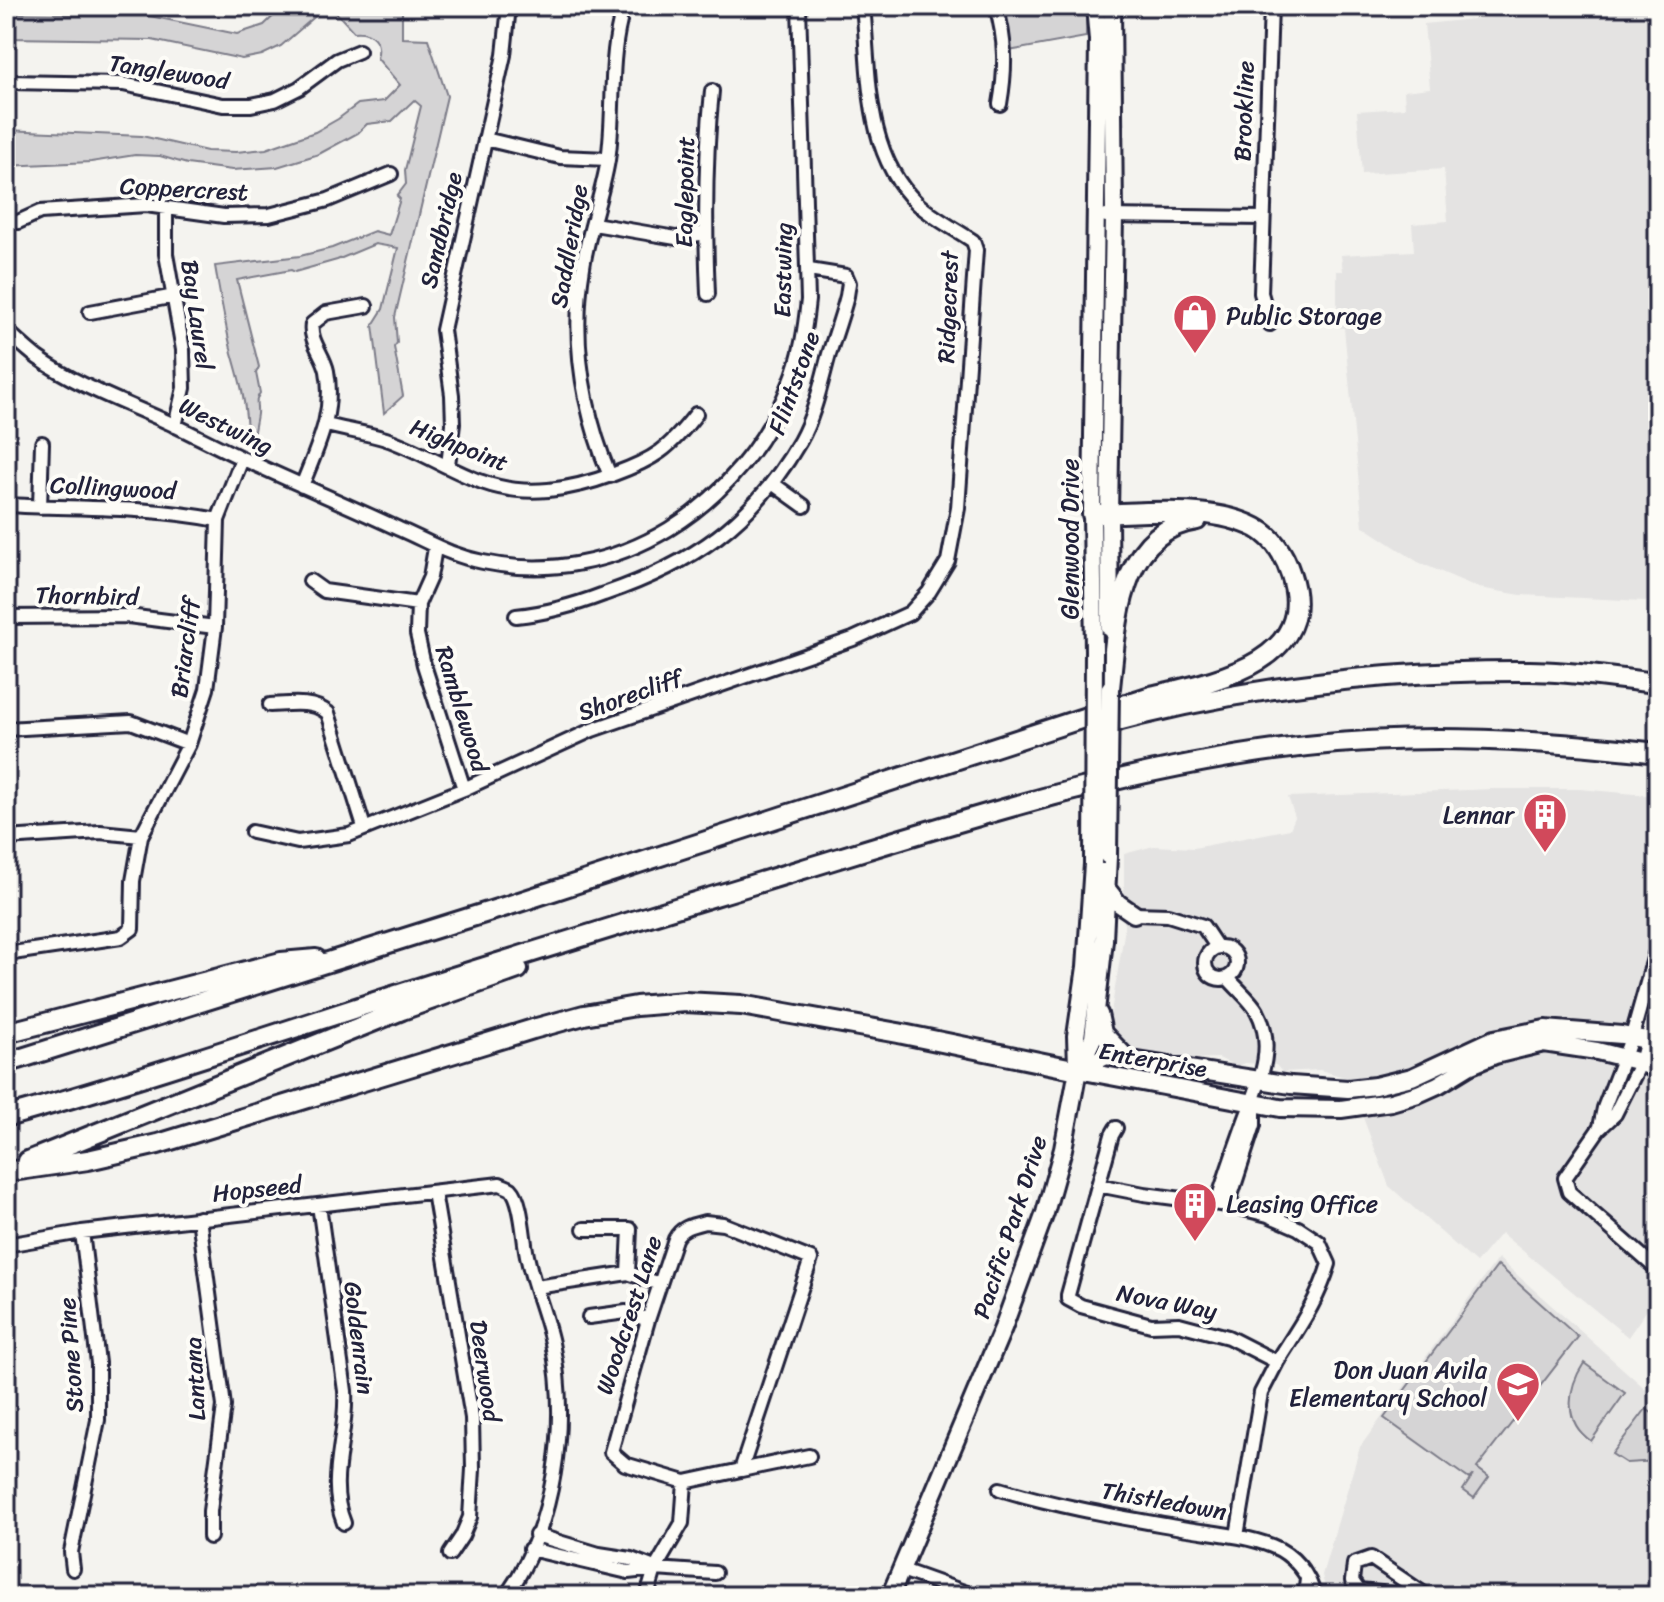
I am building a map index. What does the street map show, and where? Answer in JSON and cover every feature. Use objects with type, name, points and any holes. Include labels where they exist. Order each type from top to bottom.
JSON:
[{"type":"highway","points":[[6,1063],[875,788],[1081,718],[1228,676],[1262,660],[1276,648],[1292,624],[1296,604],[1287,562],[1278,545],[1264,532],[1211,513],[1101,514]]},
{"type":"highway","points":[[1110,688],[1106,647],[1137,558],[1164,530],[1179,523],[1232,518]]},
{"type":"highway","points":[[875,788],[1154,711],[1311,684],[1395,676],[1532,671],[1658,683]]},
{"type":"highway","points":[[6,1117],[96,1092],[776,877],[1079,787],[1143,772],[1307,746],[1445,737],[1566,743],[1658,753]]},
{"type":"highway","points":[[6,1171],[402,1010],[776,877]]},
{"type":"highway","points":[[6,1033],[281,962],[351,956]]},
{"type":"highway","points":[[6,1171],[88,1160],[158,1144],[546,1026],[636,1006],[685,1002],[773,1009],[1078,1070]]},
{"type":"main road","name":"Glenwood Drive","points":[[1078,1070],[1076,1036],[1086,967],[1106,647],[1101,514],[1096,216],[1098,40],[1095,6]]},
{"type":"main road","name":"Glenwood Drive","points":[[1101,514],[1114,216],[1112,6]]},
{"type":"main road","name":"Pacific Park Drive","points":[[890,1596],[1003,1328],[1045,1213],[1063,1149],[1078,1070],[1093,1038],[1107,889],[1110,688]]},
{"type":"main road","points":[[1104,930],[1134,914],[1118,903],[1107,889]]},
{"type":"main road","points":[[1098,1008],[1103,1033],[1128,1059]]},
{"type":"main road","name":"Enterprise","points":[[1078,1070],[1106,1056],[1260,1080],[1348,1089],[1412,1077],[1494,1039],[1545,1029],[1602,1032],[1645,1041]]},
{"type":"main road","name":"Enterprise","points":[[1078,1070],[1280,1108],[1341,1109],[1391,1102],[1438,1085],[1495,1055],[1544,1043],[1641,1062],[1658,1071]]},
{"type":"street","name":"Sandbridge","points":[[448,465],[453,410],[443,330],[504,55],[509,6]]},
{"type":"street","name":"Eastwing","points":[[435,548],[474,560],[520,568],[567,566],[610,557],[651,542],[676,527],[722,489],[744,465],[776,414],[791,381],[804,332],[809,270],[799,6]]},
{"type":"street","name":"Ridgecrest","points":[[863,6],[874,115],[881,150],[898,180],[919,205],[975,245],[958,508]]},
{"type":"street","points":[[996,6],[1005,56],[1000,104]]},
{"type":"street","name":"Brookline","points":[[1270,324],[1261,293],[1271,6]]},
{"type":"street","name":"Saddleridge","points":[[610,476],[586,408],[577,336],[583,264],[608,159],[613,52],[620,21]]},
{"type":"street","name":"Tanglewood","points":[[6,82],[123,84],[223,105],[251,105],[275,100],[299,88],[337,60],[359,51]]},
{"type":"street","name":"Eaglepoint","points":[[708,294],[705,233],[707,134],[712,91]]},
{"type":"street","points":[[485,139],[560,157],[608,159]]},
{"type":"street","name":"Coppercrest","points":[[18,222],[40,212],[146,205],[224,216],[269,215],[328,200],[391,174]]},
{"type":"street","name":"Bay Laurel","points":[[166,209],[166,254],[183,350],[184,388],[175,426]]},
{"type":"street","points":[[1096,216],[1263,218]]},
{"type":"street","points":[[594,224],[676,238],[705,233]]},
{"type":"street","name":"Flintstone","points":[[516,616],[562,609],[682,563],[751,509],[801,439],[815,405],[847,296],[849,283],[846,276],[809,270]]},
{"type":"street","points":[[90,312],[175,296]]},
{"type":"street","points":[[302,486],[320,447],[326,425],[329,385],[326,365],[313,337],[312,324],[326,313],[366,306]]},
{"type":"street","name":"Westwing","points":[[6,330],[38,358],[86,385],[242,459],[403,530],[435,548]]},
{"type":"street","name":"Highpoint","points":[[326,425],[386,439],[482,482],[517,490],[550,490],[578,487],[641,464],[667,449],[696,414]]},
{"type":"street","points":[[40,507],[42,443]]},
{"type":"street","name":"Briarcliff","points":[[6,954],[121,937],[132,929],[133,881],[141,836],[189,744],[207,689],[215,627],[218,520],[242,459]]},
{"type":"street","points":[[772,483],[804,506]]},
{"type":"street","name":"Collingwood","points":[[6,505],[123,508],[179,512],[218,520]]},
{"type":"street","name":"Shorecliff","points":[[252,832],[298,842],[349,835],[464,789],[592,730],[853,639],[910,613],[929,592],[948,561],[958,508]]},
{"type":"street","name":"Ramblewood","points":[[435,548],[430,577],[418,604],[417,634],[464,789]]},
{"type":"street","points":[[310,581],[324,591],[418,604]]},
{"type":"street","name":"Thornbird","points":[[6,617],[128,616],[215,627]]},
{"type":"street","points":[[270,705],[310,704],[320,706],[328,713],[364,827]]},
{"type":"street","points":[[6,729],[131,722],[189,744]]},
{"type":"street","points":[[6,838],[100,832],[141,836]]},
{"type":"street","points":[[1134,914],[1168,915],[1196,924],[1196,931],[1213,950]]},
{"type":"street","points":[[1658,944],[1641,1062],[1615,1114],[1599,1129],[1565,1178],[1569,1192],[1658,1270]]},
{"type":"street","points":[[1228,948],[1237,959],[1235,972],[1228,978],[1215,978],[1208,972],[1205,964],[1213,950],[1228,948]]},
{"type":"street","points":[[1223,1204],[1254,1125],[1254,1102],[1266,1055],[1265,1031],[1256,1010],[1228,978]]},
{"type":"street","points":[[1599,1129],[1624,1058],[1645,1041],[1658,1000]]},
{"type":"street","name":"Nova Way","points":[[1116,1128],[1068,1299],[1081,1306],[1151,1325],[1179,1324],[1228,1337],[1277,1362]]},
{"type":"street","name":"Hopseed","points":[[6,1245],[82,1232],[500,1184],[511,1190],[519,1204],[525,1249],[536,1287]]},
{"type":"street","points":[[1098,1185],[1223,1204],[1268,1215],[1298,1228],[1319,1242],[1326,1252],[1329,1264],[1321,1291],[1261,1393],[1237,1536]]},
{"type":"street","name":"Deerwood","points":[[434,1192],[472,1418],[470,1517],[450,1554]]},
{"type":"street","name":"Goldenrain","points":[[319,1205],[347,1413],[335,1481],[336,1504],[344,1523]]},
{"type":"street","name":"Lantana","points":[[199,1218],[224,1406],[210,1511],[210,1537]]},
{"type":"street","name":"Woodcrest Lane","points":[[741,1470],[811,1259],[723,1224],[705,1222],[678,1233],[648,1320],[611,1452],[625,1464],[685,1482],[809,1456]]},
{"type":"street","points":[[584,1229],[630,1229],[628,1273]]},
{"type":"street","name":"Stone Pine","points":[[73,1569],[71,1552],[98,1420],[98,1363],[82,1232]]},
{"type":"street","points":[[506,1596],[536,1535],[549,1494],[559,1425],[552,1342],[536,1287],[628,1273],[660,1284]]},
{"type":"street","points":[[589,1317],[626,1312],[648,1320]]},
{"type":"street","points":[[647,1596],[655,1569],[682,1523],[685,1482]]},
{"type":"street","name":"Thistledown","points":[[1000,1489],[1115,1517],[1237,1536],[1274,1546],[1291,1557],[1307,1579],[1314,1596]]},
{"type":"street","points":[[536,1535],[599,1554],[631,1559],[655,1569]]},
{"type":"street","points":[[530,1549],[628,1572],[655,1569],[715,1573]]},
{"type":"street","points":[[1415,1596],[1359,1591],[1352,1581],[1354,1564],[1371,1558],[1427,1596]]},
{"type":"street","points":[[902,1570],[975,1596]]},
{"type":"street","points":[[1305,1596],[1307,1579]]},
{"type":"shaded area","points":[[284,6],[327,6],[281,46],[262,55],[242,59],[152,40],[6,38],[6,13],[145,15],[237,34],[264,25]]},
{"type":"shaded area","points":[[330,6],[402,6],[402,38],[428,39],[447,96],[395,317],[397,343],[394,347],[403,396],[384,413],[373,325],[383,309],[398,248],[375,244],[337,260],[295,272],[291,270],[237,280],[259,367],[256,373],[260,393],[253,442],[247,439],[243,395],[215,266],[300,256],[332,248],[374,231],[389,235],[400,199],[397,196],[406,184],[405,170],[421,106],[414,100],[392,121],[367,124],[358,133],[319,154],[277,167],[232,170],[187,164],[160,156],[135,155],[91,162],[6,166],[6,130],[142,136],[207,151],[236,152],[266,149],[315,132],[358,104],[384,101],[400,85],[377,58],[378,46],[374,38],[354,32]]},
{"type":"shaded area","points":[[994,6],[1086,6],[1086,37],[1003,52]]},
{"type":"shaded area","points":[[1603,6],[1658,6],[1658,597],[1645,601],[1521,595],[1479,588],[1418,562],[1363,526],[1344,328],[1337,327],[1337,271],[1343,271],[1341,255],[1414,251],[1412,224],[1448,221],[1444,169],[1362,174],[1357,111],[1405,108],[1404,91],[1430,88],[1424,24]]},
{"type":"shaded area","points":[[1579,789],[1658,796],[1658,1294],[1628,1337],[1501,1233],[1476,1263],[1389,1186],[1348,1078],[1320,1070],[1282,1072],[1276,1065],[1245,1063],[1237,1067],[1219,1058],[1187,1059],[1132,1053],[1117,1043],[1109,1024],[1124,934],[1124,854],[1154,846],[1194,848],[1290,829],[1295,817],[1288,797]]},
{"type":"shaded area","name":"Don Juan Avila Elementary School","points":[[1498,1258],[1658,1400],[1658,1596],[1327,1596],[1322,1575],[1360,1447]]},
{"type":"shaded area","points":[[1498,1265],[1578,1337],[1477,1468],[1489,1477],[1474,1498],[1463,1490],[1473,1475],[1469,1479],[1384,1418]]},
{"type":"shaded area","points":[[1584,1363],[1625,1393],[1591,1441],[1576,1424],[1571,1405],[1574,1383]]},
{"type":"shaded area","points":[[1646,1409],[1658,1417],[1658,1461],[1626,1463],[1612,1454]]},
{"type":"place","name":"Public Storage","points":[[1195,355]]},
{"type":"place","name":"Lennar","points":[[1545,854]]},
{"type":"place","name":"Leasing Office","points":[[1195,1243]]},
{"type":"place","name":"Don Juan Avila Elementary School","points":[[1518,1423]]}]
